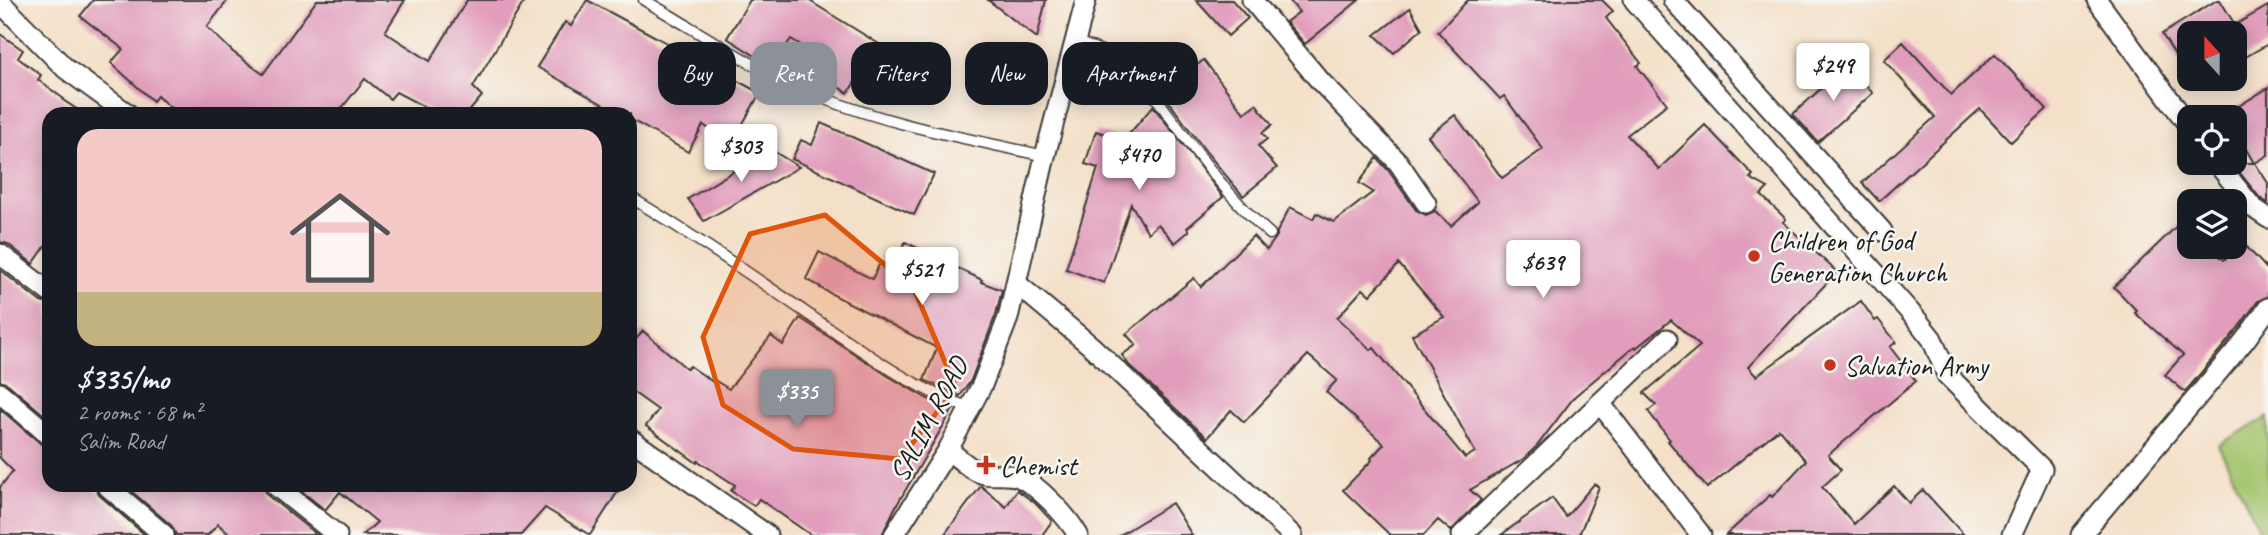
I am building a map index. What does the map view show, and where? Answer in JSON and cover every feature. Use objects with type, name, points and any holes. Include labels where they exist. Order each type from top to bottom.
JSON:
[{"type":"street","name":"SALIM ROAD","points":[[1075,42],[1086,0]]},
{"type":"street","points":[[1252,0],[1321,82],[1398,162],[1426,203]]},
{"type":"street","points":[[1634,0],[1933,339],[1948,375],[2042,469],[2012,535]]},
{"type":"street","points":[[1673,0],[1882,231]]},
{"type":"street","points":[[2097,0],[2177,110]]},
{"type":"street","points":[[0,2],[66,69],[118,107]]},
{"type":"street","name":"SALIM ROAD","points":[[894,535],[948,450],[982,385],[1008,318],[1062,91]]},
{"type":"street","points":[[2227,175],[2252,207],[2268,218]]},
{"type":"street","points":[[0,254],[42,287]]},
{"type":"street","points":[[1016,283],[1091,346],[1292,535]]},
{"type":"street","points":[[2081,535],[2245,340],[2268,308]]},
{"type":"street","points":[[1462,535],[1667,339]]},
{"type":"street","points":[[0,393],[42,429]]},
{"type":"street","points":[[1600,403],[1701,535]]},
{"type":"street","points":[[637,444],[767,535]]},
{"type":"street","points":[[948,450],[974,470],[984,474],[1009,474],[1036,488],[1078,535]]},
{"type":"street","points":[[114,492],[164,535]]},
{"type":"street","points":[[284,492],[337,535]]},
{"type":"lane","points":[[644,0],[763,71],[823,98],[906,125],[1045,156]]},
{"type":"lane","points":[[1161,105],[1226,190],[1269,234]]},
{"type":"lane","points":[[637,201],[867,355],[943,399],[970,408]]},
{"type":"highlighted area","points":[[825,215],[914,289],[956,388],[900,459],[793,449],[723,405],[703,337],[750,234]]},
{"type":"green space","points":[[2268,417],[2268,535],[2262,535],[2218,445]]},
{"type":"building","points":[[93,0],[228,0],[207,27],[233,52],[263,74],[317,0],[405,0],[385,32],[430,61],[467,0],[525,0],[473,87],[482,96],[473,107],[425,107],[396,92],[390,99],[365,79],[343,107],[170,107],[157,96],[153,101],[111,63],[123,49],[80,16]]},
{"type":"building","points":[[587,0],[665,42],[658,42],[658,105],[736,105],[736,80],[750,88],[750,105],[753,105],[732,143],[703,125],[688,152],[637,123],[637,107],[608,107],[537,67],[565,22],[571,26]]},
{"type":"building","points":[[750,0],[808,0],[876,42],[851,42],[851,88],[848,93],[837,86],[837,42],[796,42],[791,39],[789,42],[750,42],[750,53],[727,38]]},
{"type":"building","points":[[988,0],[1046,0],[1037,38]]},
{"type":"building","points":[[1196,0],[1232,0],[1248,18],[1228,36]]},
{"type":"building","points":[[1289,0],[1359,0],[1305,44],[1286,22],[1299,12]]},
{"type":"building","points":[[1468,0],[1602,0],[1613,11],[1606,18],[1641,63],[1637,66],[1667,104],[1627,135],[1659,169],[1705,125],[1753,175],[1750,178],[1768,188],[1761,195],[1786,219],[1783,222],[1837,272],[1748,367],[1756,376],[1861,301],[1875,321],[1878,319],[1896,342],[1890,347],[1916,381],[1828,455],[1841,470],[1822,487],[1854,524],[1894,486],[1909,503],[1923,490],[1964,535],[1726,535],[1770,495],[1772,497],[1806,461],[1779,429],[1707,488],[1668,441],[1670,440],[1648,411],[1656,405],[1644,393],[1700,346],[1671,320],[1575,396],[1537,446],[1523,459],[1470,490],[1481,500],[1451,531],[1438,520],[1424,535],[1390,535],[1343,490],[1384,444],[1326,392],[1337,380],[1308,355],[1244,422],[1231,410],[1207,438],[1129,365],[1122,355],[1136,345],[1126,334],[1194,278],[1201,287],[1253,236],[1267,250],[1277,236],[1290,207],[1313,219],[1316,213],[1334,222],[1373,192],[1359,183],[1377,158],[1416,210],[1426,215],[1435,211],[1451,226],[1478,202],[1428,136],[1455,115],[1502,178],[1543,149],[1504,96],[1500,99],[1438,32]],"holes":[[[1399,264],[1444,317],[1412,335],[1475,452],[1465,458],[1374,348],[1371,350],[1337,318],[1363,289],[1370,295]]]},
{"type":"building","points":[[2220,0],[2233,21],[2183,21]]},
{"type":"building","points":[[2268,6],[2268,44],[2247,56],[2247,21],[2242,21]]},
{"type":"building","points":[[1410,8],[1422,29],[1394,53],[1375,35]]},
{"type":"building","points":[[2177,25],[2177,58],[2162,34]]},
{"type":"building","points":[[0,34],[23,50],[18,58],[41,75],[38,80],[74,107],[42,107],[42,251],[33,264],[8,244],[0,242]]},
{"type":"building","points":[[1903,42],[1951,95],[1995,54],[2047,109],[2011,142],[1980,109],[1879,201],[1862,183],[1935,117],[1884,60]]},
{"type":"building","points":[[1204,60],[1244,113],[1256,104],[1272,125],[1262,133],[1267,139],[1258,146],[1277,168],[1243,196],[1171,105],[1198,105],[1198,64]]},
{"type":"building","points":[[1847,65],[1873,93],[1818,142],[1793,114]]},
{"type":"building","points":[[2268,88],[2268,155],[2255,163],[2268,183],[2268,203],[2260,198],[2242,175],[2247,175],[2247,163],[2254,163],[2247,151],[2247,105],[2241,105]]},
{"type":"building","points":[[1153,106],[1223,197],[1187,228],[1189,231],[1175,243],[1158,224],[1148,233],[1131,204],[1104,283],[1066,269],[1098,168],[1085,164],[1096,131],[1124,140]]},
{"type":"building","points":[[821,123],[934,174],[914,215],[792,159],[801,140],[812,145]]},
{"type":"building","points":[[770,149],[799,167],[704,221],[688,199]]},
{"type":"building","points":[[2177,226],[2177,259],[2247,259],[2247,247],[2268,270],[2268,296],[2258,301],[2185,392],[2165,375],[2183,355],[2135,313],[2137,311],[2114,287]]},
{"type":"building","points":[[905,242],[982,280],[981,282],[1002,290],[996,314],[971,380],[960,396],[924,380],[937,348],[806,279],[819,252],[872,279],[880,263],[892,269]]},
{"type":"building","points":[[0,270],[42,302],[42,413],[8,384],[0,381]]},
{"type":"building","points":[[800,318],[888,376],[926,398],[953,409],[882,535],[811,535],[759,499],[754,506],[731,491],[735,485],[698,461],[697,463],[646,426],[658,410],[637,395],[637,338],[643,331],[687,369],[690,366],[729,389],[771,336],[783,345]]},
{"type":"building","points":[[0,409],[42,444],[42,492],[97,492],[145,535],[0,535],[0,487],[13,471],[0,458]]},
{"type":"building","points":[[1594,484],[1599,487],[1579,535],[1501,535],[1552,498],[1566,517]]},
{"type":"building","points":[[981,486],[1006,507],[1017,490],[1035,503],[1052,521],[1042,535],[944,535]]},
{"type":"building","points":[[132,492],[266,492],[317,535],[230,535],[218,524],[208,535],[176,535],[172,526]]},
{"type":"building","points":[[303,492],[340,492],[325,510]]},
{"type":"building","points":[[340,492],[618,492],[590,535],[545,508],[521,535],[363,535],[377,522]]},
{"type":"building","points":[[1172,503],[1192,535],[1120,535]]},
{"type":"place","name":"Children of God Generation Church","points":[[1754,256]]},
{"type":"place","name":"Salvation Army","points":[[1830,365]]},
{"type":"place","name":"Chemist","points":[[986,465]]}]
